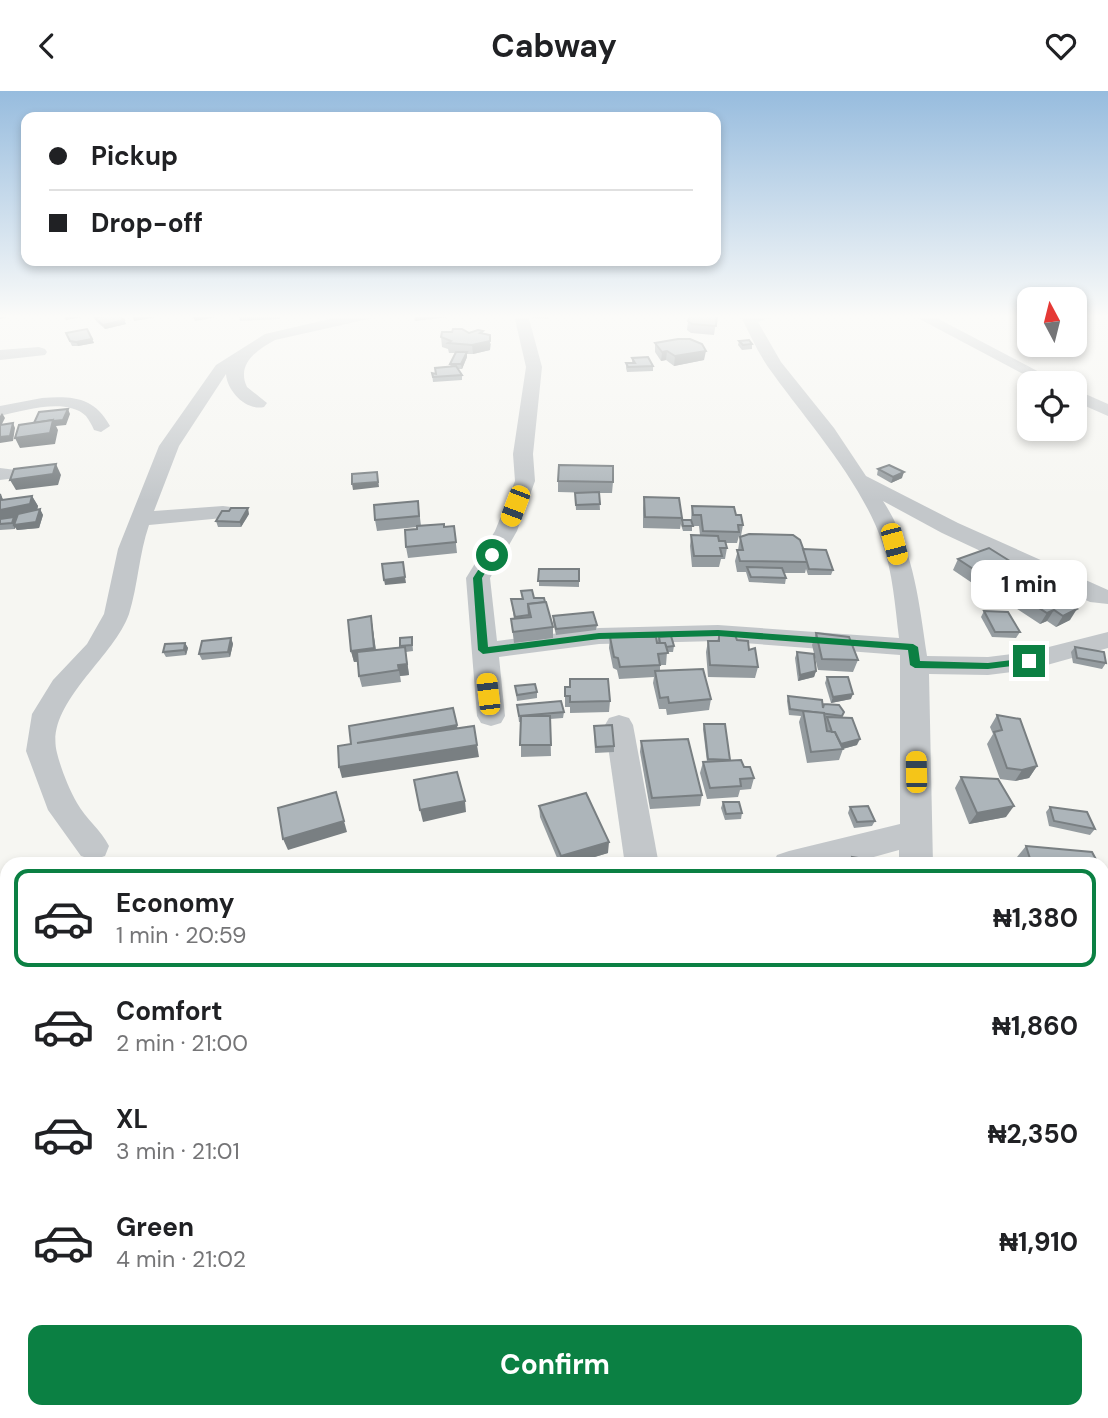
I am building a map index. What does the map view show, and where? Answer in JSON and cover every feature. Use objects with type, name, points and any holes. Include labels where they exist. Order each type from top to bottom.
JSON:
[{"type":"street","points":[[93,846],[64,810],[41,751],[46,714],[64,687],[97,649],[116,614],[129,549],[169,446],[215,377]]},
{"type":"street","points":[[236,377],[239,389],[258,403]]},
{"type":"street","points":[[491,716],[478,578],[506,531],[525,481],[523,454],[533,377]]},
{"type":"street","points":[[784,377],[827,432],[883,517],[904,581],[914,656],[916,849],[852,857]]},
{"type":"street","points":[[1087,400],[1108,411]]},
{"type":"street","points":[[0,411],[49,404],[86,406],[97,414],[101,426]]},
{"type":"street","points":[[857,479],[962,534],[1099,597],[1108,597]]},
{"type":"street","points":[[139,519],[223,512]]},
{"type":"street","points":[[483,650],[599,636],[718,633],[988,666],[1029,661],[1108,640]]},
{"type":"street","points":[[620,725],[641,857]]},
{"type":"building","points":[[68,409],[63,420],[34,423],[39,412]]},
{"type":"building","points":[[53,420],[50,433],[15,438],[19,425]]},
{"type":"building","points":[[13,423],[10,436],[0,437],[0,425]]},
{"type":"building","points":[[56,464],[53,474],[10,480],[14,469]]},
{"type":"building","points":[[559,465],[613,466],[613,482],[558,481]]},
{"type":"building","points":[[889,465],[904,472],[893,477],[878,469]]},
{"type":"building","points":[[377,472],[378,482],[352,484],[352,474]]},
{"type":"building","points":[[599,492],[600,504],[576,505],[575,493]]},
{"type":"building","points":[[0,494],[2,500],[32,496],[30,504],[0,510]]},
{"type":"building","points":[[644,497],[679,498],[682,518],[645,517]]},
{"type":"building","points":[[418,501],[419,516],[375,520],[374,505]]},
{"type":"building","points":[[692,506],[734,507],[736,515],[741,515],[743,525],[738,525],[739,532],[703,531],[701,515],[693,515]]},
{"type":"building","points":[[231,508],[248,508],[240,522],[216,521],[222,511],[229,511]]},
{"type":"building","points":[[40,509],[36,522],[14,525],[18,514]]},
{"type":"building","points":[[14,517],[12,523],[0,524],[0,519]]},
{"type":"building","points":[[682,520],[691,520],[693,526],[683,526]]},
{"type":"building","points":[[444,524],[444,527],[454,526],[456,542],[406,547],[405,530],[417,529],[417,526]]},
{"type":"building","points":[[749,534],[793,535],[800,540],[808,562],[740,561],[737,550],[743,550],[740,537]]},
{"type":"building","points":[[691,535],[718,536],[719,541],[725,541],[727,548],[720,548],[722,556],[694,556]]},
{"type":"building","points":[[989,548],[1021,568],[990,580],[958,559]]},
{"type":"building","points":[[803,549],[826,550],[833,570],[809,569]]},
{"type":"building","points":[[403,562],[405,577],[384,580],[382,564]]},
{"type":"building","points":[[747,567],[782,568],[786,578],[751,577]]},
{"type":"building","points":[[539,569],[579,569],[579,581],[538,581]]},
{"type":"building","points":[[1040,575],[1078,598],[1067,603],[1077,609],[1063,616],[1054,610],[1047,613],[1020,596],[1027,593],[1016,586]]},
{"type":"building","points":[[532,590],[534,598],[544,598],[545,602],[528,604],[529,615],[515,617],[511,599],[523,599],[521,591]]},
{"type":"building","points":[[546,602],[553,627],[513,632],[511,619],[531,617],[528,604]]},
{"type":"building","points":[[984,611],[1008,612],[1020,632],[995,632]]},
{"type":"building","points":[[593,612],[597,625],[556,629],[553,616]]},
{"type":"building","points":[[371,616],[374,648],[351,651],[348,620]]},
{"type":"building","points":[[816,633],[849,637],[858,660],[822,659]]},
{"type":"building","points":[[719,635],[735,635],[737,640],[748,641],[749,650],[755,648],[758,667],[710,665],[708,641],[719,641]]},
{"type":"building","points":[[671,636],[674,646],[666,647],[665,643],[660,643],[659,637]]},
{"type":"building","points":[[412,637],[412,645],[400,646],[400,638]]},
{"type":"building","points":[[610,637],[656,637],[657,643],[665,643],[668,653],[658,654],[660,665],[620,667],[618,658],[614,657]]},
{"type":"building","points":[[231,638],[228,652],[199,654],[202,641]]},
{"type":"building","points":[[185,643],[184,650],[163,652],[165,644]]},
{"type":"building","points":[[405,647],[407,664],[398,665],[399,670],[359,676],[357,652]]},
{"type":"building","points":[[1075,647],[1104,652],[1106,663],[1077,658]]},
{"type":"building","points":[[797,652],[814,654],[816,671],[800,675]]},
{"type":"building","points":[[703,669],[711,699],[669,703],[668,697],[660,698],[655,671]]},
{"type":"building","points":[[827,677],[848,677],[853,694],[833,697]]},
{"type":"building","points":[[570,679],[608,679],[610,701],[570,702],[570,696],[565,696],[565,687],[570,687]]},
{"type":"building","points":[[535,684],[537,692],[517,695],[515,686]]},
{"type":"building","points":[[788,696],[822,700],[823,708],[824,704],[839,705],[844,712],[842,716],[790,709]]},
{"type":"building","points":[[561,701],[564,712],[519,716],[517,705]]},
{"type":"building","points":[[453,708],[457,725],[357,743],[474,726],[477,745],[339,767],[338,746],[351,744],[349,726]]},
{"type":"building","points":[[803,711],[824,713],[827,731],[835,732],[843,749],[811,752]]},
{"type":"building","points":[[997,715],[1020,719],[1037,766],[1022,770],[1007,768],[994,732],[1002,730]]},
{"type":"building","points":[[521,716],[550,716],[551,745],[520,745]]},
{"type":"building","points":[[827,717],[852,718],[860,739],[841,744],[835,732],[832,732]]},
{"type":"building","points":[[704,724],[725,724],[730,760],[708,759]]},
{"type":"building","points":[[612,725],[614,746],[596,747],[594,726]]},
{"type":"building","points":[[688,739],[702,795],[652,798],[641,741]]},
{"type":"building","points":[[741,760],[744,767],[750,767],[754,778],[740,779],[741,786],[710,788],[703,762]]},
{"type":"building","points":[[457,772],[465,801],[420,810],[414,780]]},
{"type":"building","points":[[961,777],[998,779],[1014,806],[977,813]]},
{"type":"building","points":[[336,792],[344,821],[283,839],[278,808]]},
{"type":"building","points":[[586,793],[609,842],[561,856],[539,806]]},
{"type":"building","points":[[723,802],[739,802],[742,813],[726,814]]},
{"type":"building","points":[[868,806],[875,821],[857,822],[850,807]]},
{"type":"building","points":[[1050,807],[1087,812],[1095,829],[1054,821]]},
{"type":"building","points":[[1026,846],[1092,852],[1095,857],[1029,857]]},
{"type":"route","points":[[492,555],[478,578],[483,650],[599,636],[718,633],[913,647],[915,665],[988,666],[1029,661]]}]
